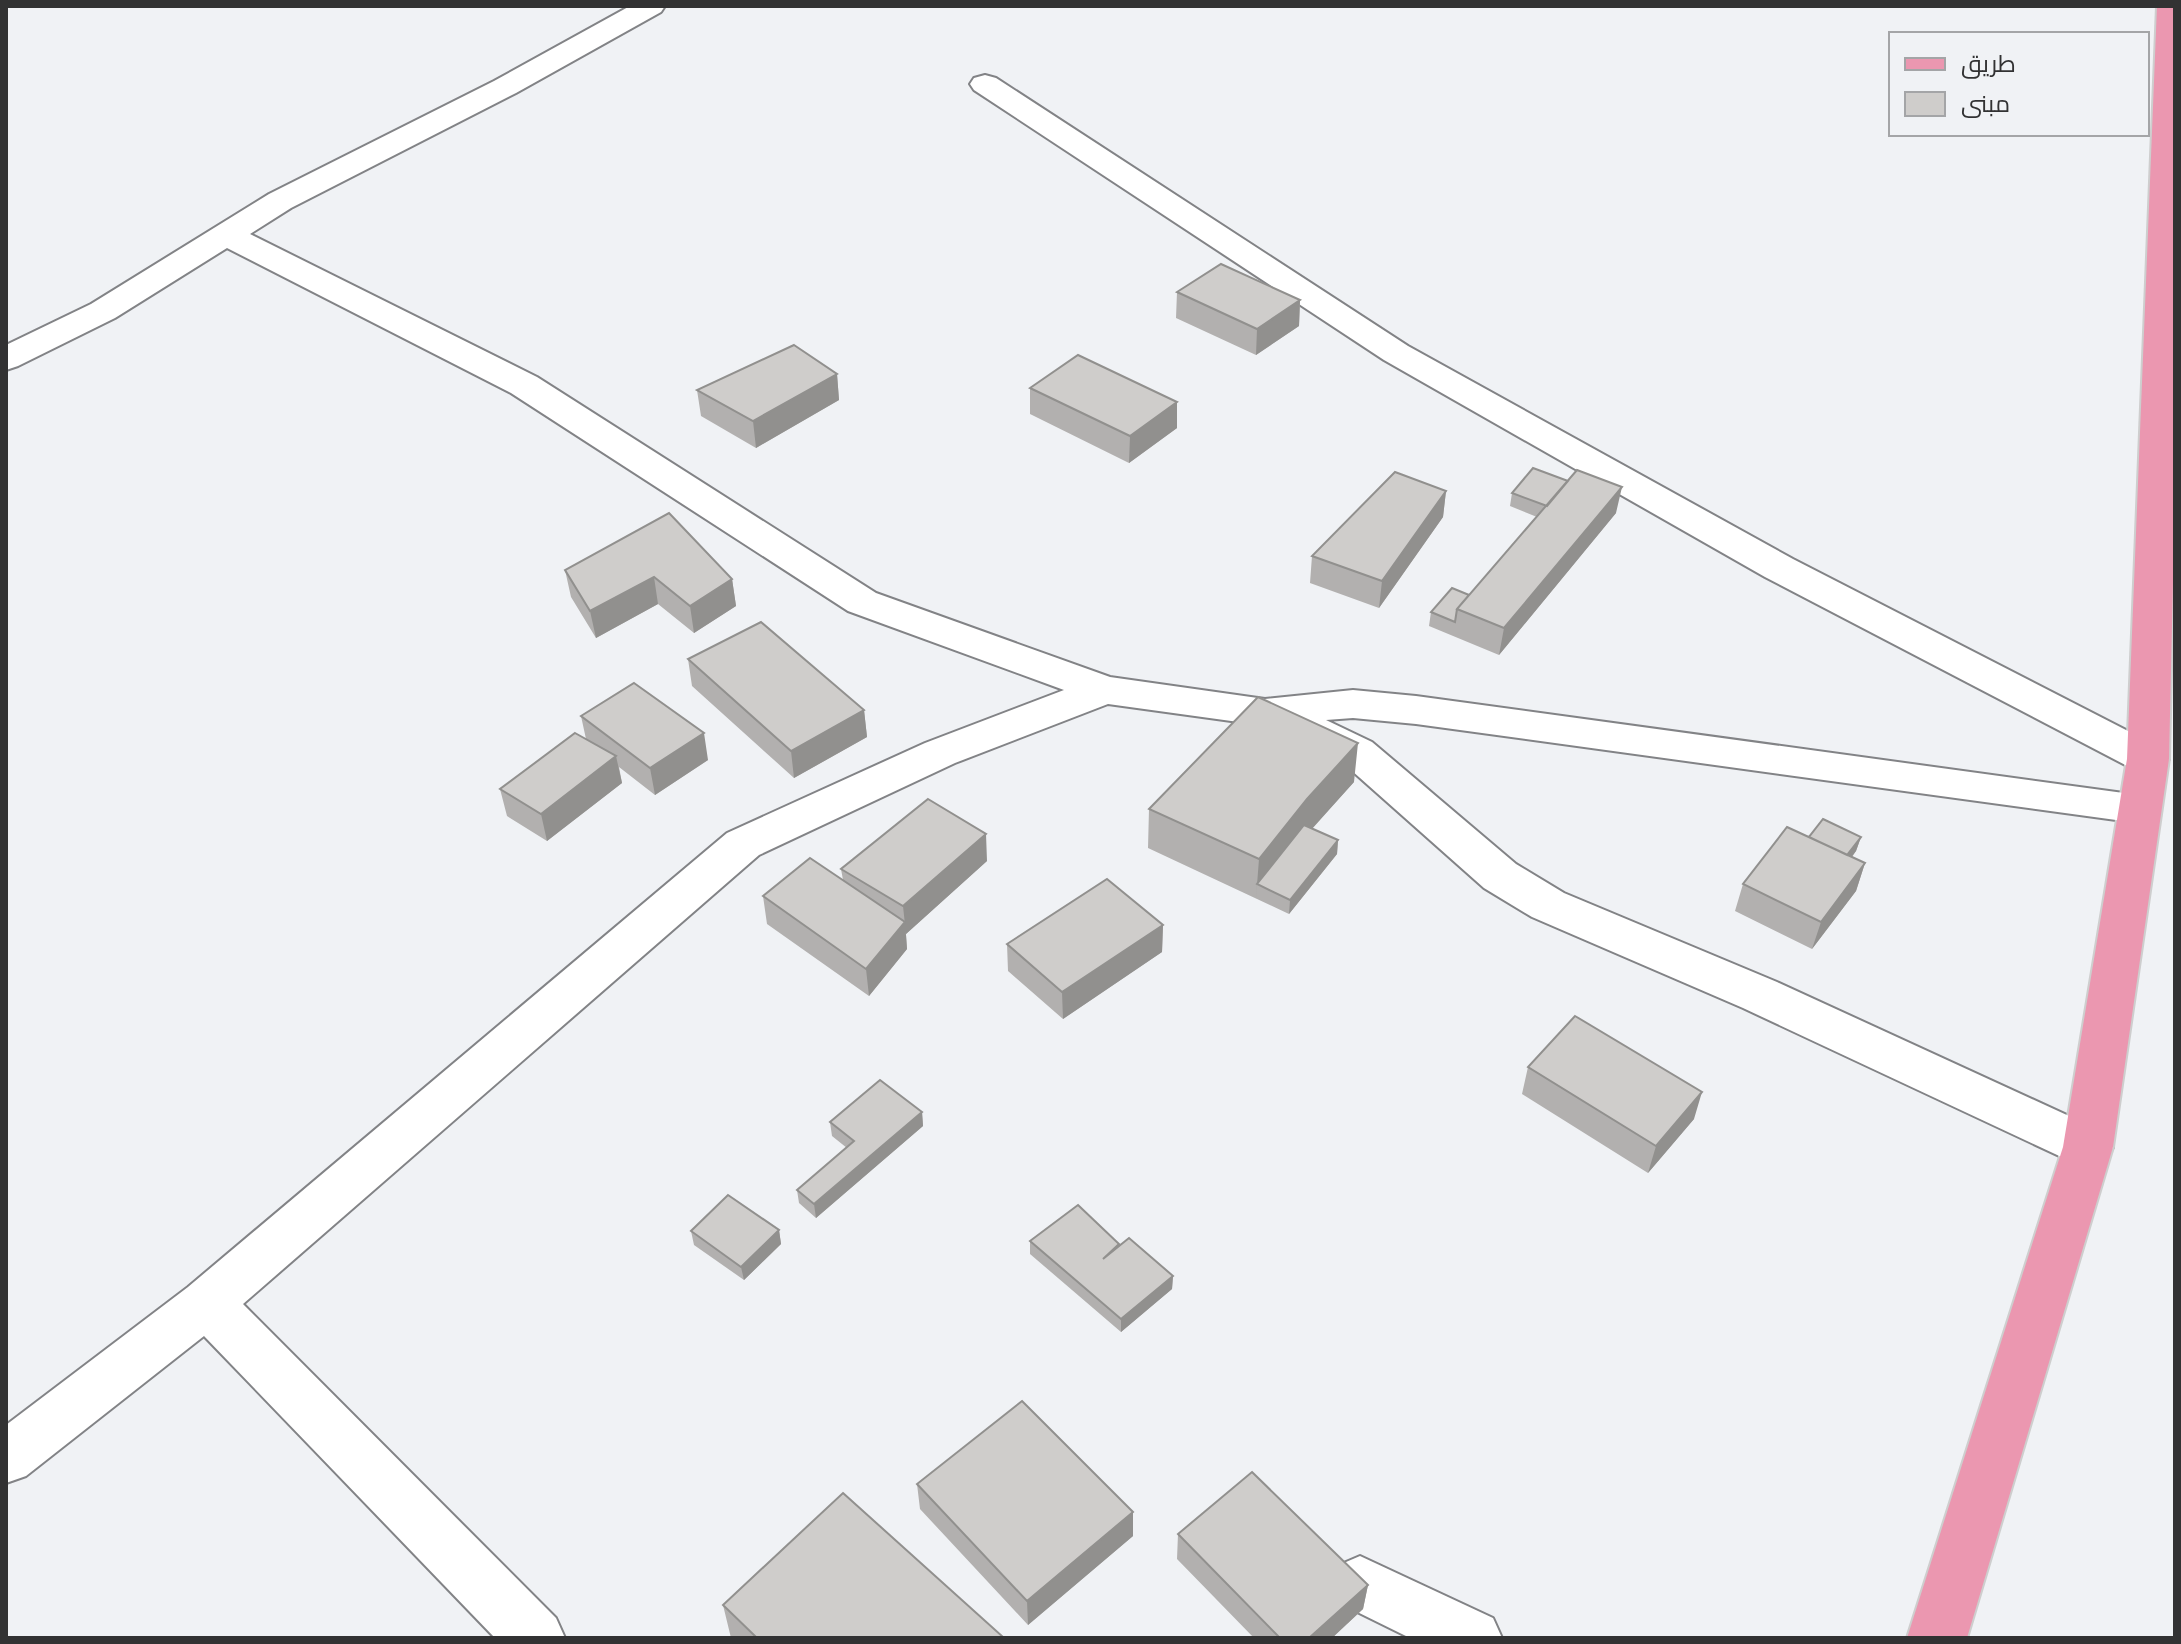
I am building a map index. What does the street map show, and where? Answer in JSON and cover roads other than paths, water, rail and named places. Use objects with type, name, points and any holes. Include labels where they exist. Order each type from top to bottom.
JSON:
[{"type":"main road","points":[[1937,1638],[2088,1147],[2148,759],[2172,20]]},
{"type":"street","points":[[6,359],[103,311],[280,201],[572,52],[651,6]]},
{"type":"street","points":[[985,84],[1396,353],[1779,568],[2148,759]]},
{"type":"street","points":[[224,234],[524,385],[862,602],[1105,690],[1259,711],[1353,704],[1416,710],[2138,808]]},
{"type":"street","points":[[6,1458],[207,1303],[743,844],[940,753],[1105,690]]},
{"type":"street","points":[[1259,711],[1311,730],[1357,752],[1500,876],[1548,905],[1760,995],[2088,1147]]},
{"type":"street","points":[[207,1303],[535,1638]]},
{"type":"street","points":[[1360,1584],[1472,1638]]}]
